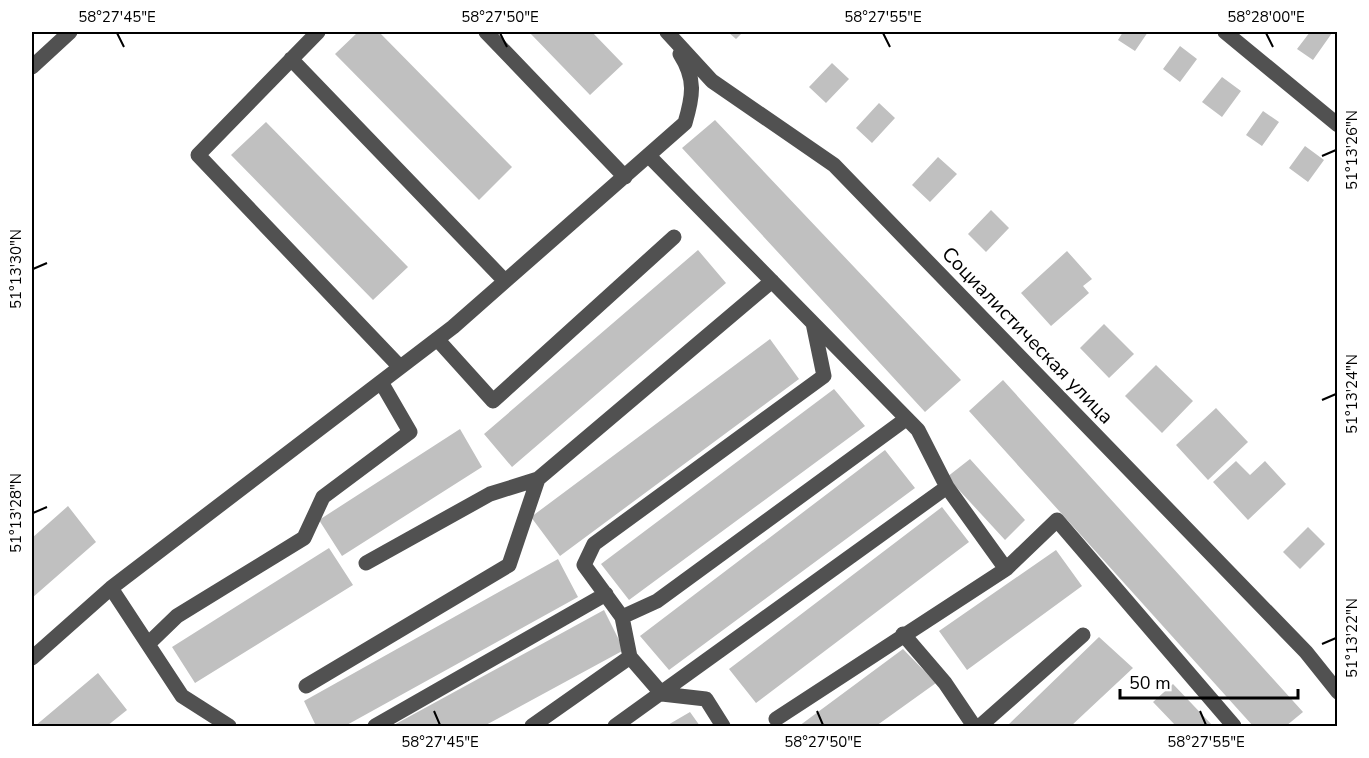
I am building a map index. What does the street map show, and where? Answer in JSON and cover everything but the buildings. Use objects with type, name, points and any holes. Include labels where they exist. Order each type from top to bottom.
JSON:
[{"type":"street","points":[[32,67],[70,32]]},
{"type":"street","points":[[318,32],[198,155],[400,367]]},
{"type":"street","points":[[486,32],[625,177]]},
{"type":"street","points":[[32,658],[111,588],[437,339],[625,177],[684,123],[693,88],[686,63],[666,32]]},
{"type":"street","name":"Социалистическая улица","points":[[666,32],[712,81],[834,165],[1306,652],[1338,692]]},
{"type":"street","points":[[1225,32],[1338,125]]},
{"type":"street","points":[[291,59],[505,281]]},
{"type":"street","points":[[649,156],[918,430],[947,487],[1006,569]]},
{"type":"street","points":[[437,339],[493,401],[674,237]]},
{"type":"street","points":[[366,563],[490,494],[538,479],[772,281]]},
{"type":"street","points":[[723,726],[706,699],[662,694],[630,657],[622,617],[584,565],[594,544],[824,376],[813,323]]},
{"type":"street","points":[[148,644],[177,616],[304,538],[323,496],[410,432],[381,382]]},
{"type":"street","points":[[622,617],[657,602],[906,418]]},
{"type":"street","points":[[306,686],[508,565],[538,479]]},
{"type":"street","points":[[615,726],[947,487]]},
{"type":"street","points":[[776,719],[903,634],[1006,569],[1057,520],[1234,726]]},
{"type":"street","points":[[111,588],[182,696],[229,726]]},
{"type":"street","points":[[375,726],[606,594]]},
{"type":"street","points":[[903,634],[945,683],[974,726]]},
{"type":"street","points":[[980,726],[1083,635]]},
{"type":"street","points":[[532,726],[630,657]]}]
